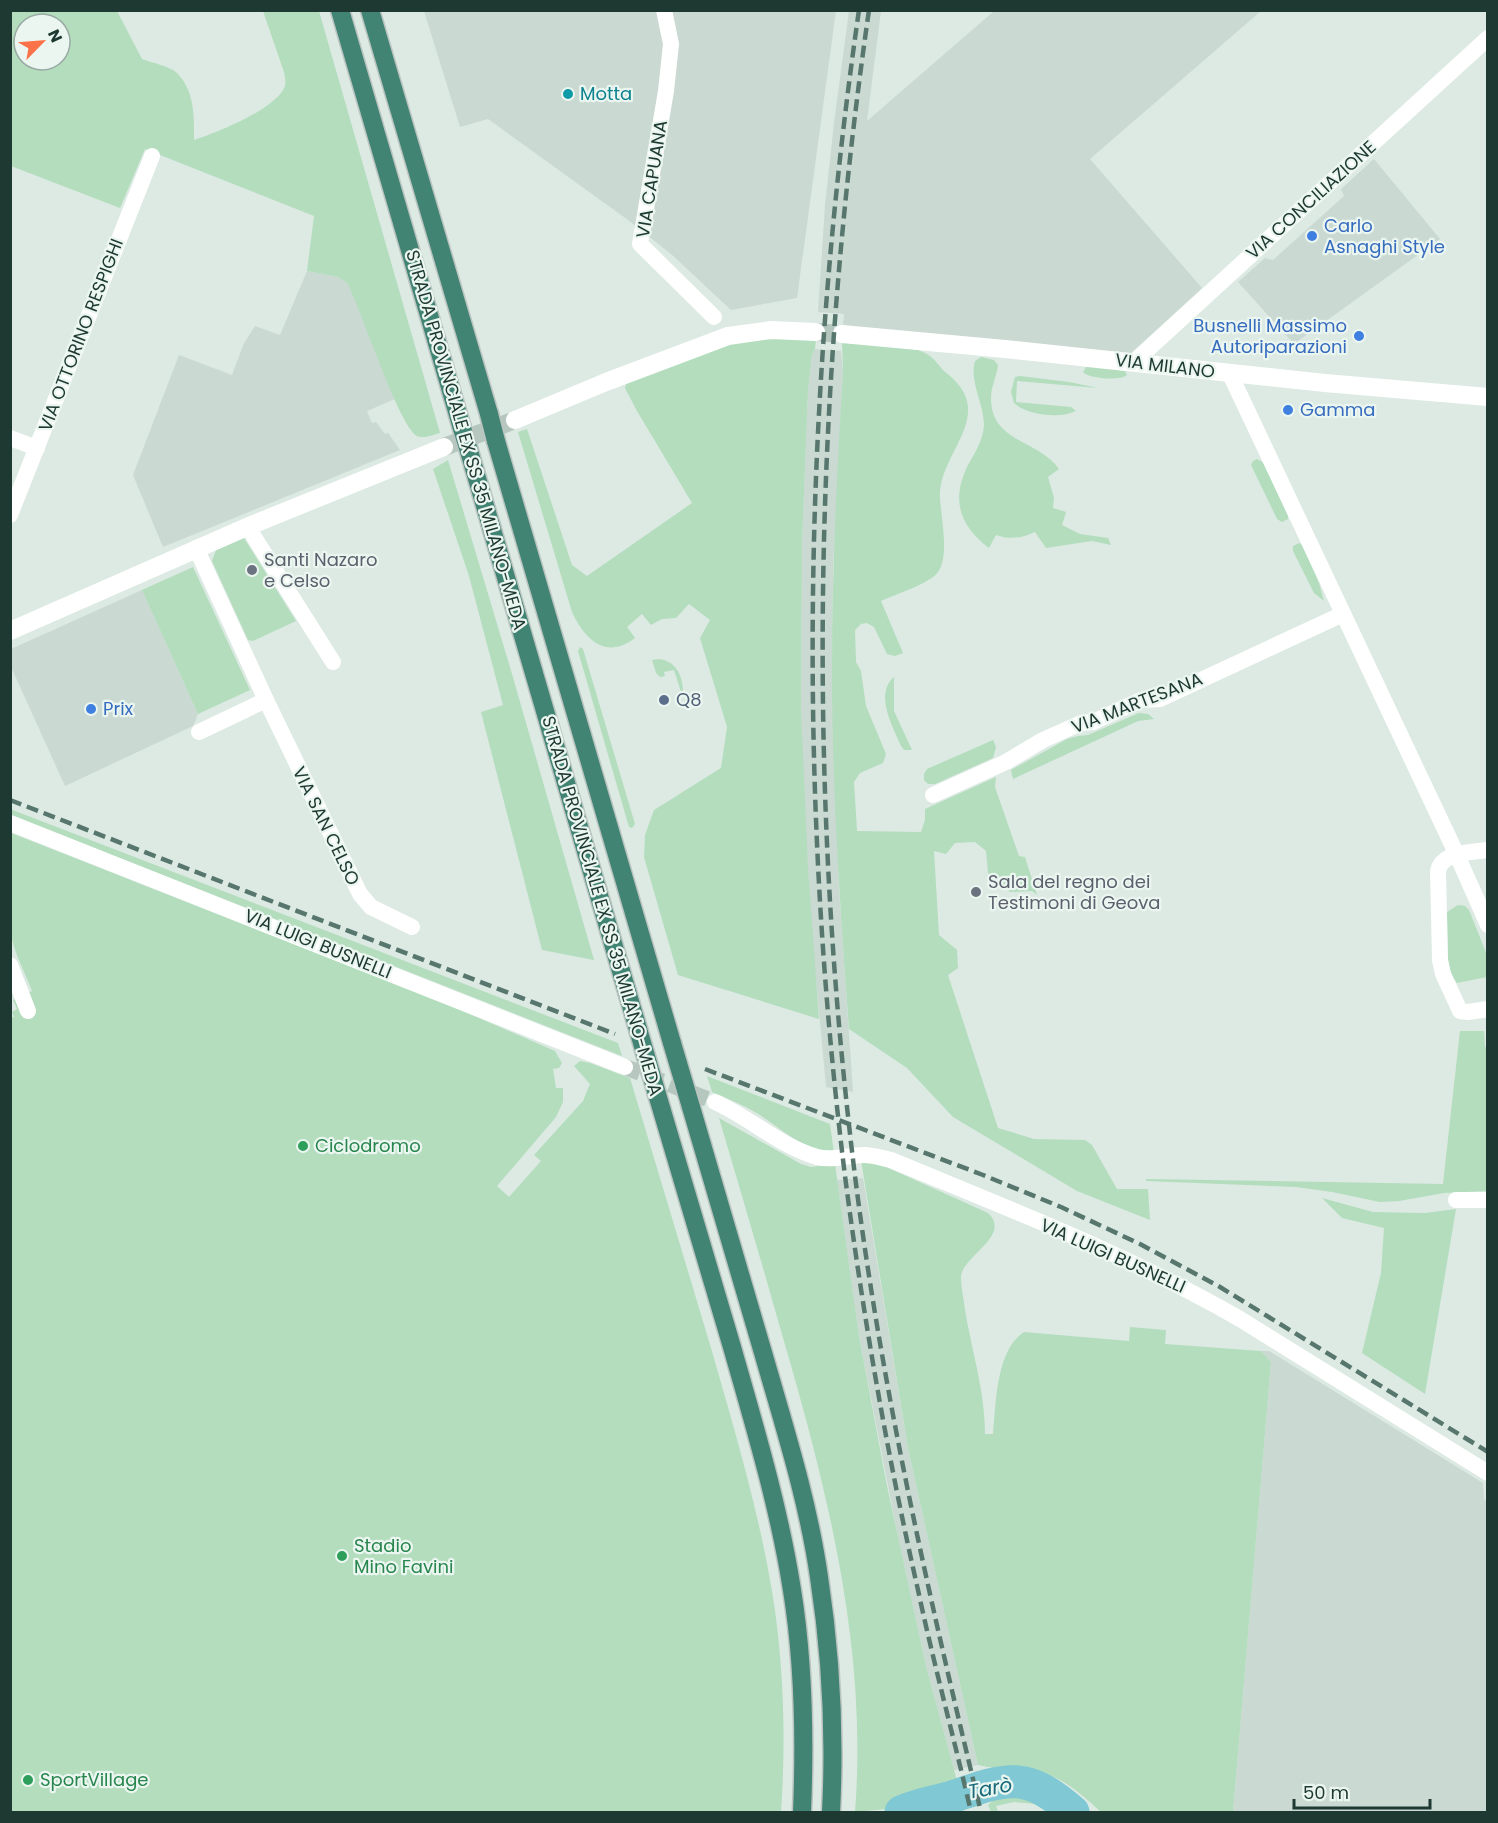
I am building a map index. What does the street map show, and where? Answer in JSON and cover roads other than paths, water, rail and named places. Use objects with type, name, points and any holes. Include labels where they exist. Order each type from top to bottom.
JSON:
[{"type":"highway","name":"STRADA PROVINCIALE EX SS 35 MILANO-MEDA","points":[[340,10],[764,1460],[784,1547],[798,1633],[804,1729],[802,1812]]},
{"type":"highway","name":"STRADA PROVINCIALE EX SS 35 MILANO-MEDA","points":[[370,10],[786,1428],[803,1494],[824,1607],[832,1702],[834,1810]]},
{"type":"street","name":"VIA CAPUANA","points":[[664,10],[671,44],[666,91],[640,244],[714,318]]},
{"type":"street","name":"VIA CONCILIAZIONE","points":[[1134,362],[1487,40]]},
{"type":"street","name":"VIA OTTORINO RESPIGHI","points":[[10,515],[152,156]]},
{"type":"street","points":[[515,420],[606,382],[728,336],[771,330],[816,332]]},
{"type":"street","name":"VIA MILANO","points":[[842,334],[1134,362],[1230,374],[1488,397]]},
{"type":"street","points":[[1230,374],[1488,925]]},
{"type":"street","points":[[10,438],[37,448]]},
{"type":"street","points":[[10,631],[196,548],[444,447]]},
{"type":"street","points":[[249,526],[333,662]]},
{"type":"street","name":"VIA SAN CELSO","points":[[196,548],[266,700],[360,894],[371,907],[412,927]]},
{"type":"street","name":"VIA MARTESANA","points":[[933,795],[1006,762],[1053,735],[1081,723],[1093,722],[1141,700],[1160,699],[1343,614]]},
{"type":"street","points":[[199,732],[266,700]]},
{"type":"street","name":"VIA LUIGI BUSNELLI","points":[[10,823],[625,1067]]},
{"type":"street","points":[[1488,850],[1457,855],[1446,859],[1438,867],[1441,967],[1460,1011],[1488,1010]]},
{"type":"street","points":[[10,965],[28,1011]]},
{"type":"street","name":"VIA LUIGI BUSNELLI","points":[[715,1102],[733,1110],[808,1154],[828,1158],[870,1155],[891,1160],[1144,1268],[1240,1319],[1488,1473]]},
{"type":"street","points":[[1456,1200],[1488,1200]]},
{"type":"waterway","name":"Tarò","points":[[901,1812],[1004,1782],[1030,1784],[1057,1799],[1073,1812]]},
{"type":"tunnel","points":[[816,332],[842,334]]},
{"type":"tunnel","points":[[444,447],[515,420]]},
{"type":"tunnel","points":[[625,1067],[715,1102]]},
{"type":"railway","points":[[859,10],[840,155],[826,301],[817,447],[813,593],[814,739],[819,885],[830,1031],[845,1176],[868,1332],[907,1539],[971,1812]]},
{"type":"railway","points":[[869,10],[850,155],[836,301],[827,447],[823,593],[824,739],[829,885],[840,1031],[855,1176],[879,1337],[909,1496],[981,1812]]},
{"type":"railway","points":[[10,800],[615,1034]]},
{"type":"railway","points":[[705,1069],[983,1175],[1061,1207],[1140,1244],[1220,1287],[1488,1452]]},
{"type":"place","name":"Motta","points":[[568,94]]},
{"type":"place","name":"Carlo Asnaghi Style","points":[[1312,236]]},
{"type":"place","name":"Busnelli Massimo Autoriparazioni","points":[[1359,336]]},
{"type":"place","name":"Gamma","points":[[1288,410]]},
{"type":"place","name":"Santi Nazaro e Celso","points":[[252,570]]},
{"type":"place","name":"Q8","points":[[664,700]]},
{"type":"place","name":"Prix","points":[[91,709]]},
{"type":"place","name":"Sala del regno dei Testimoni di Geova","points":[[976,892]]},
{"type":"place","name":"Ciclodromo","points":[[303,1146]]},
{"type":"place","name":"Stadio Mino Favini","points":[[342,1556]]},
{"type":"place","name":"SportVillage","points":[[28,1780]]}]
